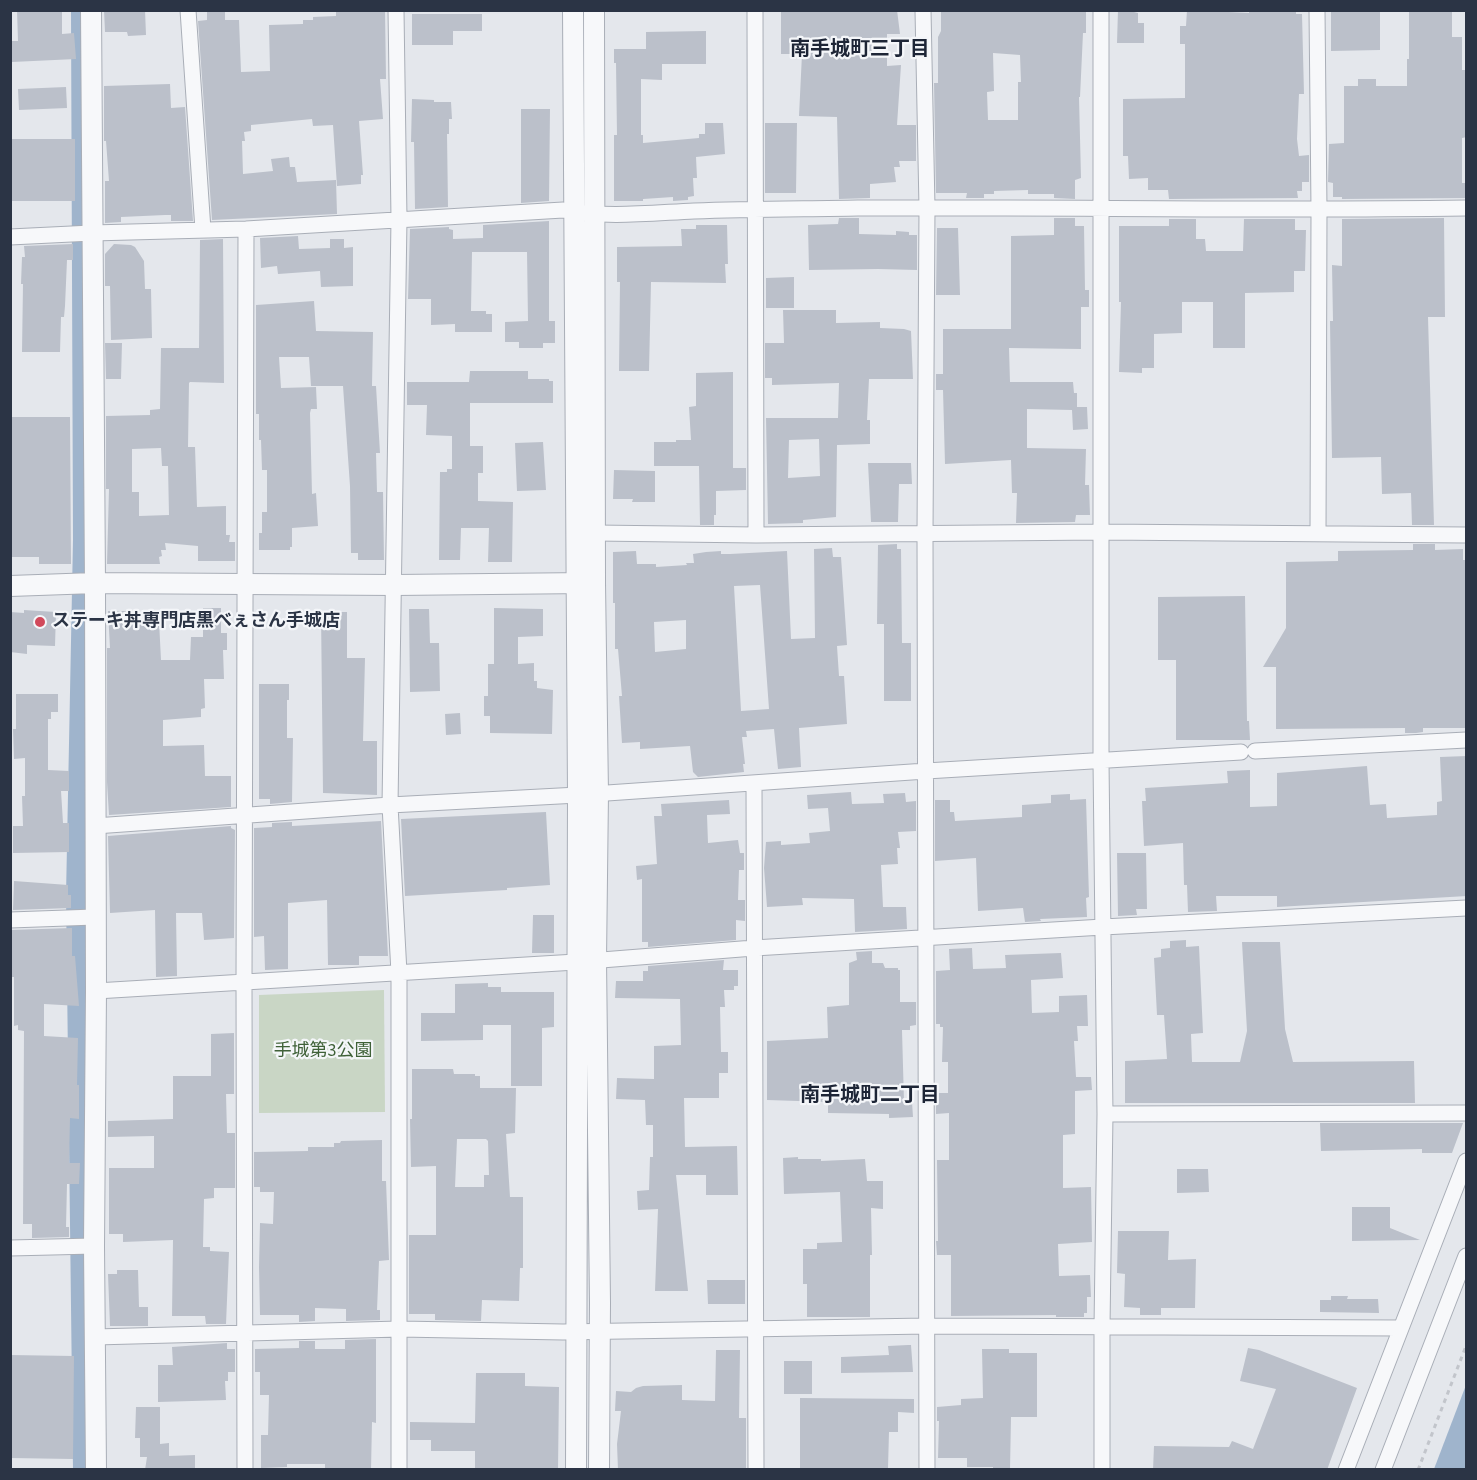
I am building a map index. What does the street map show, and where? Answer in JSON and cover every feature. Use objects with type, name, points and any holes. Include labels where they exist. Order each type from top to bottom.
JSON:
[{"type":"street","points":[[91,10],[95,583],[96,1470]]},
{"type":"street","points":[[188,10],[203,230]]},
{"type":"street","points":[[396,10],[399,219],[390,805],[399,973],[399,1470]]},
{"type":"street","points":[[573,10],[578,795],[576,1470]]},
{"type":"street","points":[[594,10],[599,1470]]},
{"type":"street","points":[[755,10],[756,535]]},
{"type":"street","points":[[923,10],[927,208],[925,533],[927,1470]]},
{"type":"street","points":[[1101,10],[1101,761],[1105,1114],[1101,1327],[1102,1470]]},
{"type":"street","points":[[1317,10],[1318,534]]},
{"type":"street","points":[[10,237],[246,229],[563,210],[594,213],[927,208],[1102,207],[1319,210],[1467,208]]},
{"type":"street","points":[[245,1470],[246,229]]},
{"type":"street","points":[[595,533],[756,535],[1102,532],[1467,535]]},
{"type":"street","points":[[10,586],[95,583],[395,585],[595,583]]},
{"type":"street","points":[[95,826],[245,814],[598,794],[926,771],[1467,740]]},
{"type":"street","points":[[754,784],[756,1470]]},
{"type":"street","points":[[96,991],[576,962],[754,948],[1467,908]]},
{"type":"street","points":[[10,920],[95,917]]},
{"type":"street","points":[[1105,1114],[1467,1113]]},
{"type":"street","points":[[1346,1470],[1467,1161]]},
{"type":"street","points":[[10,1248],[94,1246]]},
{"type":"street","points":[[1383,1470],[1467,1256]]},
{"type":"street","points":[[95,1337],[400,1329],[576,1332],[927,1326],[1401,1328]]},
{"type":"path","points":[[1418,1470],[1467,1347]]},
{"type":"green space","name":"手城第3公園","points":[[384,990],[385,1112],[259,1113],[259,995]]},
{"type":"water","points":[[1466,1385],[1466,1469],[1434,1469]]},
{"type":"building","points":[[17,10],[62,10],[62,34],[74,33],[76,59],[12,62],[11,41],[18,41]]},
{"type":"building","points":[[104,10],[145,10],[146,35],[128,36],[127,32],[105,32]]},
{"type":"building","points":[[207,10],[225,10],[225,20],[239,20],[241,72],[270,71],[269,25],[303,24],[303,20],[313,20],[313,17],[336,16],[336,12],[385,10],[386,79],[380,79],[383,119],[359,121],[363,175],[361,175],[361,184],[337,186],[333,125],[313,126],[312,119],[251,125],[251,131],[244,132],[243,174],[273,171],[271,159],[289,157],[290,167],[295,167],[297,182],[336,180],[337,214],[212,220],[198,21],[207,20]]},
{"type":"building","points":[[897,10],[900,34],[887,34],[887,66],[901,65],[897,125],[916,125],[916,161],[899,161],[900,167],[894,167],[896,182],[870,184],[870,198],[839,199],[837,117],[799,116],[802,54],[781,54],[781,12]]},
{"type":"building","points":[[941,10],[1086,10],[1086,33],[1083,33],[1079,97],[1081,178],[1075,180],[1075,199],[1054,198],[1054,194],[1028,194],[1028,190],[994,191],[994,194],[984,194],[984,198],[966,198],[967,193],[936,193],[934,83],[938,83],[938,37],[941,31]],"holes":[[[993,53],[1020,55],[1021,82],[1018,82],[1018,120],[988,120],[987,92],[994,91]]]},
{"type":"building","points":[[1118,10],[1134,10],[1138,13],[1138,23],[1144,23],[1144,43],[1117,43]]},
{"type":"building","points":[[1187,10],[1249,13],[1249,10],[1296,10],[1296,14],[1302,14],[1304,94],[1299,94],[1297,139],[1299,156],[1309,155],[1309,182],[1302,182],[1302,191],[1297,191],[1298,198],[1169,199],[1168,190],[1148,190],[1148,178],[1129,179],[1128,156],[1123,156],[1123,99],[1185,98],[1185,44],[1180,44],[1180,26],[1186,26]]},
{"type":"building","points":[[1331,10],[1380,10],[1380,50],[1331,51]]},
{"type":"building","points":[[1409,10],[1452,10],[1452,37],[1462,37],[1462,70],[1467,70],[1467,137],[1462,138],[1462,183],[1467,183],[1467,198],[1342,199],[1342,197],[1333,197],[1333,183],[1328,182],[1329,144],[1344,143],[1344,86],[1358,86],[1358,79],[1376,79],[1376,86],[1407,86]]},
{"type":"building","points":[[412,14],[482,14],[482,31],[453,31],[453,45],[412,45]]},
{"type":"building","points":[[706,31],[706,64],[662,64],[662,80],[641,79],[641,135],[643,135],[643,143],[699,138],[699,134],[705,134],[705,123],[723,123],[725,154],[696,157],[697,178],[693,178],[694,196],[688,197],[688,200],[673,201],[673,197],[643,199],[643,201],[614,201],[614,135],[617,135],[614,49],[646,49],[646,32]]},
{"type":"building","points":[[170,84],[171,108],[185,107],[193,221],[171,221],[171,215],[165,215],[121,217],[121,222],[105,223],[105,181],[109,181],[106,141],[104,141],[104,86]]},
{"type":"building","points":[[66,87],[67,108],[19,110],[18,89]]},
{"type":"building","points":[[412,99],[451,102],[452,119],[449,119],[449,134],[447,134],[448,207],[415,209],[414,142],[411,142]]},
{"type":"building","points":[[521,109],[550,109],[549,201],[521,203]]},
{"type":"building","points":[[765,123],[797,123],[796,193],[765,193]]},
{"type":"building","points":[[10,139],[75,139],[75,201],[10,201]]},
{"type":"building","points":[[839,218],[859,218],[859,234],[896,235],[896,231],[917,235],[917,270],[809,270],[808,225],[838,224]]},
{"type":"building","points":[[1054,218],[1075,218],[1075,226],[1084,226],[1085,290],[1089,290],[1089,307],[1081,307],[1081,349],[1009,348],[1010,382],[1073,382],[1074,393],[1077,393],[1077,407],[1087,407],[1088,429],[1073,430],[1072,410],[1027,409],[1027,448],[1086,449],[1085,485],[1089,485],[1090,515],[1076,515],[1075,522],[1016,523],[1017,493],[1012,493],[1011,460],[945,464],[943,390],[936,390],[936,374],[943,374],[943,329],[1011,329],[1011,236],[1054,235]]},
{"type":"building","points":[[1444,218],[1445,317],[1428,317],[1434,525],[1412,525],[1411,493],[1382,494],[1381,457],[1332,458],[1330,321],[1333,321],[1332,265],[1342,266],[1342,219]]},
{"type":"building","points":[[1169,219],[1196,219],[1196,239],[1205,239],[1206,251],[1243,251],[1244,219],[1295,219],[1295,230],[1306,230],[1305,271],[1294,271],[1294,292],[1245,293],[1245,348],[1213,348],[1213,302],[1182,302],[1182,333],[1154,334],[1154,368],[1142,368],[1142,373],[1119,372],[1121,302],[1119,302],[1119,226],[1169,226]]},
{"type":"building","points":[[549,221],[549,321],[555,321],[555,343],[543,343],[543,348],[519,348],[519,342],[505,342],[505,322],[528,321],[527,252],[472,252],[471,311],[486,311],[486,314],[492,314],[492,332],[455,332],[455,324],[431,325],[431,299],[408,299],[410,229],[449,227],[453,230],[453,239],[483,238],[483,225]]},
{"type":"building","points":[[696,225],[727,225],[726,283],[651,282],[649,371],[619,371],[620,282],[617,282],[617,247],[682,246],[681,229],[696,229]]},
{"type":"building","points":[[937,228],[958,228],[960,295],[936,295]]},
{"type":"building","points":[[298,236],[299,249],[330,248],[330,239],[344,239],[344,248],[353,247],[353,286],[321,287],[320,271],[278,274],[277,266],[261,268],[260,238]]},
{"type":"building","points":[[223,239],[224,383],[189,383],[188,447],[195,447],[197,507],[226,506],[226,535],[230,535],[229,542],[235,542],[235,561],[198,561],[198,546],[165,543],[166,550],[161,550],[162,556],[159,557],[160,564],[107,564],[109,489],[106,489],[106,416],[150,415],[150,410],[160,409],[161,348],[199,348],[200,240]],"holes":[[[161,448],[162,466],[168,466],[169,515],[139,516],[139,492],[132,492],[132,449]]]},
{"type":"building","points":[[73,244],[73,260],[67,260],[60,352],[22,352],[23,284],[21,284],[22,257],[25,257],[24,246]]},
{"type":"building","points":[[114,244],[135,247],[144,261],[145,289],[151,289],[152,338],[111,340],[110,286],[105,286],[105,254]]},
{"type":"building","points":[[794,277],[794,308],[766,308],[766,278]]},
{"type":"building","points":[[314,301],[316,331],[373,332],[372,386],[376,386],[380,453],[376,453],[377,492],[383,492],[384,560],[358,560],[358,553],[351,553],[350,486],[343,386],[311,386],[309,357],[279,357],[281,388],[316,387],[317,409],[311,409],[310,413],[312,494],[316,493],[318,526],[292,528],[290,550],[259,550],[262,512],[267,512],[267,470],[262,470],[259,414],[256,414],[256,305]]},
{"type":"building","points":[[783,310],[836,310],[836,323],[880,322],[880,328],[911,331],[913,379],[869,379],[867,420],[870,420],[870,444],[837,445],[836,517],[803,520],[803,523],[768,524],[766,418],[838,418],[839,383],[772,385],[772,378],[765,378],[765,343],[784,343]],"holes":[[[819,439],[820,476],[788,478],[789,440]]]},
{"type":"building","points":[[105,343],[122,343],[121,379],[106,379]]},
{"type":"building","points":[[470,371],[528,371],[528,379],[553,381],[553,403],[470,403],[470,446],[483,446],[483,473],[478,473],[478,501],[513,502],[512,562],[488,562],[489,528],[461,528],[460,560],[439,560],[440,472],[452,469],[452,436],[426,435],[427,405],[407,405],[407,382],[469,382]]},
{"type":"building","points":[[733,372],[733,468],[746,468],[746,490],[716,491],[714,525],[700,525],[699,466],[654,466],[654,442],[691,440],[689,407],[696,406],[696,373]]},
{"type":"building","points":[[10,417],[70,417],[71,564],[39,564],[39,557],[10,557]]},
{"type":"building","points":[[543,442],[546,490],[517,491],[515,443]]},
{"type":"building","points":[[868,463],[911,463],[912,484],[899,484],[898,522],[871,522]]},
{"type":"building","points":[[614,470],[655,471],[655,502],[613,499]]},
{"type":"building","points":[[897,544],[897,549],[901,549],[902,643],[911,643],[911,701],[884,701],[884,624],[877,624],[878,545]]},
{"type":"building","points":[[1413,544],[1435,544],[1435,550],[1463,549],[1463,560],[1467,560],[1467,728],[1423,728],[1423,732],[1416,733],[1405,733],[1405,728],[1276,729],[1276,667],[1263,667],[1286,628],[1286,562],[1338,561],[1338,551],[1413,550]]},
{"type":"building","points":[[832,548],[833,557],[841,557],[847,645],[837,646],[839,676],[844,676],[847,724],[799,728],[801,767],[778,769],[774,729],[746,731],[747,737],[742,737],[744,772],[698,777],[693,772],[690,746],[640,749],[640,742],[622,743],[619,696],[622,696],[618,649],[615,649],[613,552],[636,551],[637,564],[656,564],[656,567],[694,563],[693,554],[706,552],[721,551],[721,554],[730,554],[787,551],[791,639],[815,638],[814,549]],"holes":[[[760,585],[769,709],[741,711],[734,586]],[[686,620],[686,649],[655,652],[654,622]]]},
{"type":"building","points":[[1245,596],[1247,721],[1249,721],[1250,740],[1176,740],[1176,660],[1158,660],[1158,597]]},
{"type":"building","points":[[203,608],[221,608],[221,633],[227,633],[227,650],[223,650],[224,679],[204,679],[205,708],[201,709],[201,717],[163,720],[163,746],[204,745],[205,776],[231,776],[231,807],[109,815],[107,782],[107,648],[110,648],[108,611],[130,611],[130,621],[159,621],[161,660],[190,660],[191,637],[203,637]]},
{"type":"building","points":[[494,608],[543,609],[543,636],[518,637],[518,664],[534,663],[534,681],[537,681],[537,688],[553,690],[552,734],[490,733],[490,716],[484,716],[484,696],[488,696],[488,664],[494,664]]},
{"type":"building","points":[[409,609],[429,609],[430,643],[439,643],[440,691],[410,692]]},
{"type":"building","points":[[24,610],[56,612],[55,646],[27,645],[27,654],[10,652],[10,612],[24,613]]},
{"type":"building","points":[[321,612],[347,612],[347,658],[365,658],[363,741],[377,741],[377,795],[323,793]]},
{"type":"building","points":[[259,684],[289,684],[287,738],[293,738],[292,802],[270,804],[270,799],[259,799]]},
{"type":"building","points":[[16,694],[58,694],[58,712],[51,712],[51,719],[48,719],[48,770],[69,771],[69,791],[61,791],[63,823],[69,823],[69,852],[13,853],[13,826],[23,826],[22,796],[25,796],[25,758],[14,759],[13,729],[16,729]]},
{"type":"building","points":[[460,713],[461,734],[446,735],[445,714]]},
{"type":"building","points":[[1467,756],[1467,896],[1277,907],[1277,896],[1216,896],[1217,911],[1188,912],[1187,885],[1184,885],[1183,843],[1144,846],[1142,801],[1146,801],[1145,788],[1228,783],[1227,771],[1250,770],[1250,807],[1277,806],[1277,773],[1367,766],[1370,805],[1386,804],[1387,818],[1437,815],[1437,802],[1442,801],[1440,757]]},
{"type":"building","points":[[851,792],[852,804],[884,803],[883,794],[905,793],[906,802],[916,801],[916,831],[898,832],[900,848],[897,848],[898,864],[881,865],[883,907],[906,907],[907,929],[855,932],[854,899],[802,898],[803,905],[767,907],[764,868],[766,842],[781,841],[781,845],[810,843],[809,833],[830,831],[828,808],[808,809],[807,795]]},
{"type":"building","points":[[1070,794],[1070,800],[1086,799],[1089,897],[1086,898],[1087,917],[1025,922],[1023,908],[978,911],[976,858],[935,861],[935,800],[950,800],[950,812],[954,812],[955,821],[1022,817],[1022,805],[1051,803],[1051,795]]},
{"type":"building","points":[[729,800],[730,814],[707,815],[708,843],[738,840],[740,853],[744,853],[744,870],[739,870],[738,900],[745,900],[745,921],[736,920],[736,940],[648,947],[648,942],[642,942],[642,879],[637,880],[636,866],[657,864],[654,816],[662,816],[661,804]]},
{"type":"building","points":[[546,812],[550,885],[405,896],[401,819]]},
{"type":"building","points":[[381,821],[388,956],[359,956],[359,965],[328,965],[327,900],[288,903],[288,969],[265,970],[264,936],[254,937],[254,828],[272,827],[272,823],[292,822],[292,826]]},
{"type":"building","points":[[231,826],[235,830],[234,938],[204,940],[202,913],[176,913],[177,976],[156,977],[155,910],[110,913],[108,836]]},
{"type":"building","points":[[1117,853],[1146,853],[1147,909],[1136,909],[1137,915],[1118,916]]},
{"type":"building","points":[[14,881],[68,885],[71,908],[13,910]]},
{"type":"building","points":[[533,915],[554,915],[554,953],[532,953]]},
{"type":"building","points":[[72,928],[72,956],[75,956],[79,1006],[44,1004],[44,1036],[78,1038],[79,1119],[70,1118],[69,1163],[80,1163],[79,1184],[67,1184],[66,1227],[69,1227],[69,1237],[32,1238],[32,1224],[23,1224],[24,1031],[18,1030],[18,1025],[14,1026],[14,977],[10,977],[10,930]]},
{"type":"building","points":[[1186,940],[1186,947],[1199,946],[1203,1033],[1191,1034],[1192,1062],[1240,1062],[1247,1031],[1242,942],[1280,942],[1285,1029],[1293,1062],[1414,1061],[1415,1103],[1125,1103],[1125,1061],[1167,1059],[1164,1015],[1157,1015],[1154,958],[1161,957],[1161,949],[1170,948],[1170,941]]},
{"type":"building","points":[[972,948],[973,969],[1006,968],[1005,955],[1061,953],[1063,978],[1031,980],[1032,1013],[1059,1012],[1059,996],[1087,995],[1088,1026],[1077,1026],[1078,1041],[1074,1041],[1076,1077],[1091,1077],[1092,1090],[1075,1091],[1075,1134],[1063,1135],[1063,1188],[1091,1187],[1092,1242],[1058,1244],[1059,1276],[1090,1275],[1091,1297],[1087,1297],[1087,1313],[1084,1313],[1084,1317],[951,1316],[951,1255],[937,1255],[936,1241],[938,1241],[937,1160],[949,1160],[949,1113],[936,1114],[936,1093],[948,1093],[948,1062],[942,1062],[943,1027],[936,1024],[936,971],[950,970],[949,949]]},
{"type":"building","points":[[872,951],[872,963],[883,963],[885,968],[900,970],[900,1002],[916,1002],[916,1025],[910,1026],[910,1030],[902,1030],[904,1102],[912,1102],[913,1117],[889,1118],[889,1114],[828,1113],[828,1102],[767,1100],[767,1041],[828,1038],[827,1007],[849,1005],[849,963],[857,960],[856,952]]},
{"type":"building","points":[[724,960],[723,970],[738,970],[738,986],[734,986],[734,990],[724,990],[725,1007],[720,1007],[721,1052],[728,1052],[728,1073],[719,1073],[719,1098],[684,1098],[685,1147],[737,1146],[738,1195],[706,1195],[706,1175],[676,1175],[688,1291],[655,1291],[658,1209],[638,1210],[637,1191],[649,1190],[650,1157],[653,1157],[653,1125],[646,1125],[645,1100],[616,1099],[617,1078],[654,1079],[654,1046],[681,1045],[680,999],[615,998],[616,981],[643,981],[643,971],[648,971],[648,966]]},
{"type":"building","points":[[488,983],[488,987],[501,987],[501,992],[554,992],[554,1027],[542,1028],[542,1086],[511,1086],[511,1025],[483,1025],[483,1040],[421,1041],[421,1013],[455,1013],[455,984]]},
{"type":"building","points":[[234,1033],[234,1094],[226,1094],[227,1133],[235,1133],[235,1188],[214,1188],[214,1198],[204,1199],[203,1247],[210,1247],[210,1251],[229,1252],[226,1324],[206,1324],[205,1316],[172,1316],[173,1240],[123,1242],[123,1234],[109,1234],[109,1168],[154,1168],[154,1136],[108,1137],[108,1121],[173,1119],[173,1076],[211,1076],[211,1034]]},
{"type":"building","points":[[412,1069],[453,1069],[454,1074],[480,1076],[480,1088],[516,1088],[515,1133],[506,1134],[510,1197],[523,1197],[523,1268],[520,1268],[519,1301],[482,1300],[481,1321],[435,1320],[435,1314],[409,1314],[409,1235],[436,1235],[436,1166],[411,1167],[410,1119],[412,1119]],"holes":[[[457,1139],[486,1139],[488,1141],[489,1175],[484,1175],[484,1187],[455,1187]]]},
{"type":"building","points":[[1320,1123],[1463,1123],[1452,1153],[1422,1153],[1422,1149],[1321,1151]]},
{"type":"building","points":[[382,1140],[382,1181],[386,1181],[389,1260],[379,1261],[377,1310],[380,1310],[380,1320],[346,1321],[346,1309],[315,1308],[315,1321],[299,1322],[299,1315],[260,1315],[260,1223],[273,1224],[274,1192],[260,1192],[260,1187],[254,1187],[254,1152],[308,1151],[308,1147],[334,1147],[334,1143],[341,1141]]},
{"type":"building","points":[[798,1157],[798,1159],[821,1159],[821,1161],[865,1159],[867,1181],[883,1181],[883,1209],[871,1208],[870,1317],[807,1317],[807,1284],[803,1284],[803,1249],[817,1249],[817,1243],[842,1242],[840,1192],[784,1194],[783,1158]]},
{"type":"building","points":[[1177,1169],[1208,1169],[1209,1192],[1177,1193]]},
{"type":"building","points":[[1352,1207],[1390,1207],[1390,1228],[1420,1240],[1352,1241]]},
{"type":"building","points":[[1118,1231],[1169,1231],[1168,1260],[1196,1259],[1195,1308],[1161,1308],[1161,1315],[1140,1315],[1140,1308],[1124,1307],[1125,1274],[1117,1273]]},
{"type":"building","points":[[117,1270],[138,1270],[139,1307],[148,1307],[148,1326],[110,1326],[108,1274],[117,1274]]},
{"type":"building","points":[[707,1280],[745,1280],[745,1304],[708,1304]]},
{"type":"building","points":[[1331,1296],[1348,1296],[1347,1299],[1378,1299],[1379,1313],[1320,1312],[1320,1300],[1331,1300]]},
{"type":"building","points":[[376,1339],[376,1423],[372,1422],[371,1470],[325,1470],[325,1464],[287,1464],[287,1467],[261,1468],[261,1435],[268,1435],[269,1395],[260,1395],[260,1372],[255,1372],[255,1349],[299,1348],[299,1341],[315,1341],[315,1349],[345,1349],[345,1340]]},
{"type":"building","points":[[227,1343],[227,1349],[235,1349],[235,1372],[228,1372],[228,1381],[225,1381],[226,1400],[158,1402],[158,1365],[173,1365],[172,1347]]},
{"type":"building","points":[[911,1345],[913,1372],[841,1373],[841,1357],[889,1355],[888,1346]]},
{"type":"building","points":[[1248,1348],[1259,1350],[1357,1388],[1327,1470],[1153,1470],[1154,1446],[1229,1447],[1232,1441],[1253,1449],[1276,1389],[1240,1381]]},
{"type":"building","points":[[982,1349],[1009,1349],[1009,1353],[1037,1353],[1037,1417],[1011,1417],[1010,1470],[993,1470],[993,1467],[967,1467],[967,1458],[938,1458],[937,1407],[961,1405],[961,1399],[983,1398]]},
{"type":"building","points":[[716,1350],[740,1350],[739,1418],[746,1418],[746,1470],[618,1470],[617,1444],[621,1411],[615,1411],[616,1391],[631,1392],[643,1386],[682,1385],[682,1400],[715,1401]]},
{"type":"building","points":[[10,1355],[74,1356],[73,1459],[10,1458]]},
{"type":"building","points":[[784,1361],[812,1361],[812,1394],[784,1394]]},
{"type":"building","points":[[476,1373],[525,1373],[525,1386],[559,1387],[558,1470],[475,1470],[475,1451],[431,1451],[431,1440],[410,1440],[410,1422],[475,1423]]},
{"type":"building","points":[[800,1398],[914,1399],[914,1413],[898,1412],[898,1432],[889,1432],[888,1468],[800,1470]]},
{"type":"building","points":[[136,1407],[160,1407],[160,1444],[169,1443],[169,1456],[195,1455],[195,1470],[145,1470],[147,1457],[140,1457],[140,1438],[135,1438]]},
{"type":"waterway","points":[[81,10],[83,540],[76,896],[83,1470]]},
{"type":"place","name":"ステーキ丼専門店黒べぇさん手城店","points":[[40,622]]},
{"type":"district","name":"南手城町三丁目","points":[[860,51]]},
{"type":"district","name":"南手城町二丁目","points":[[870,1097]]}]
